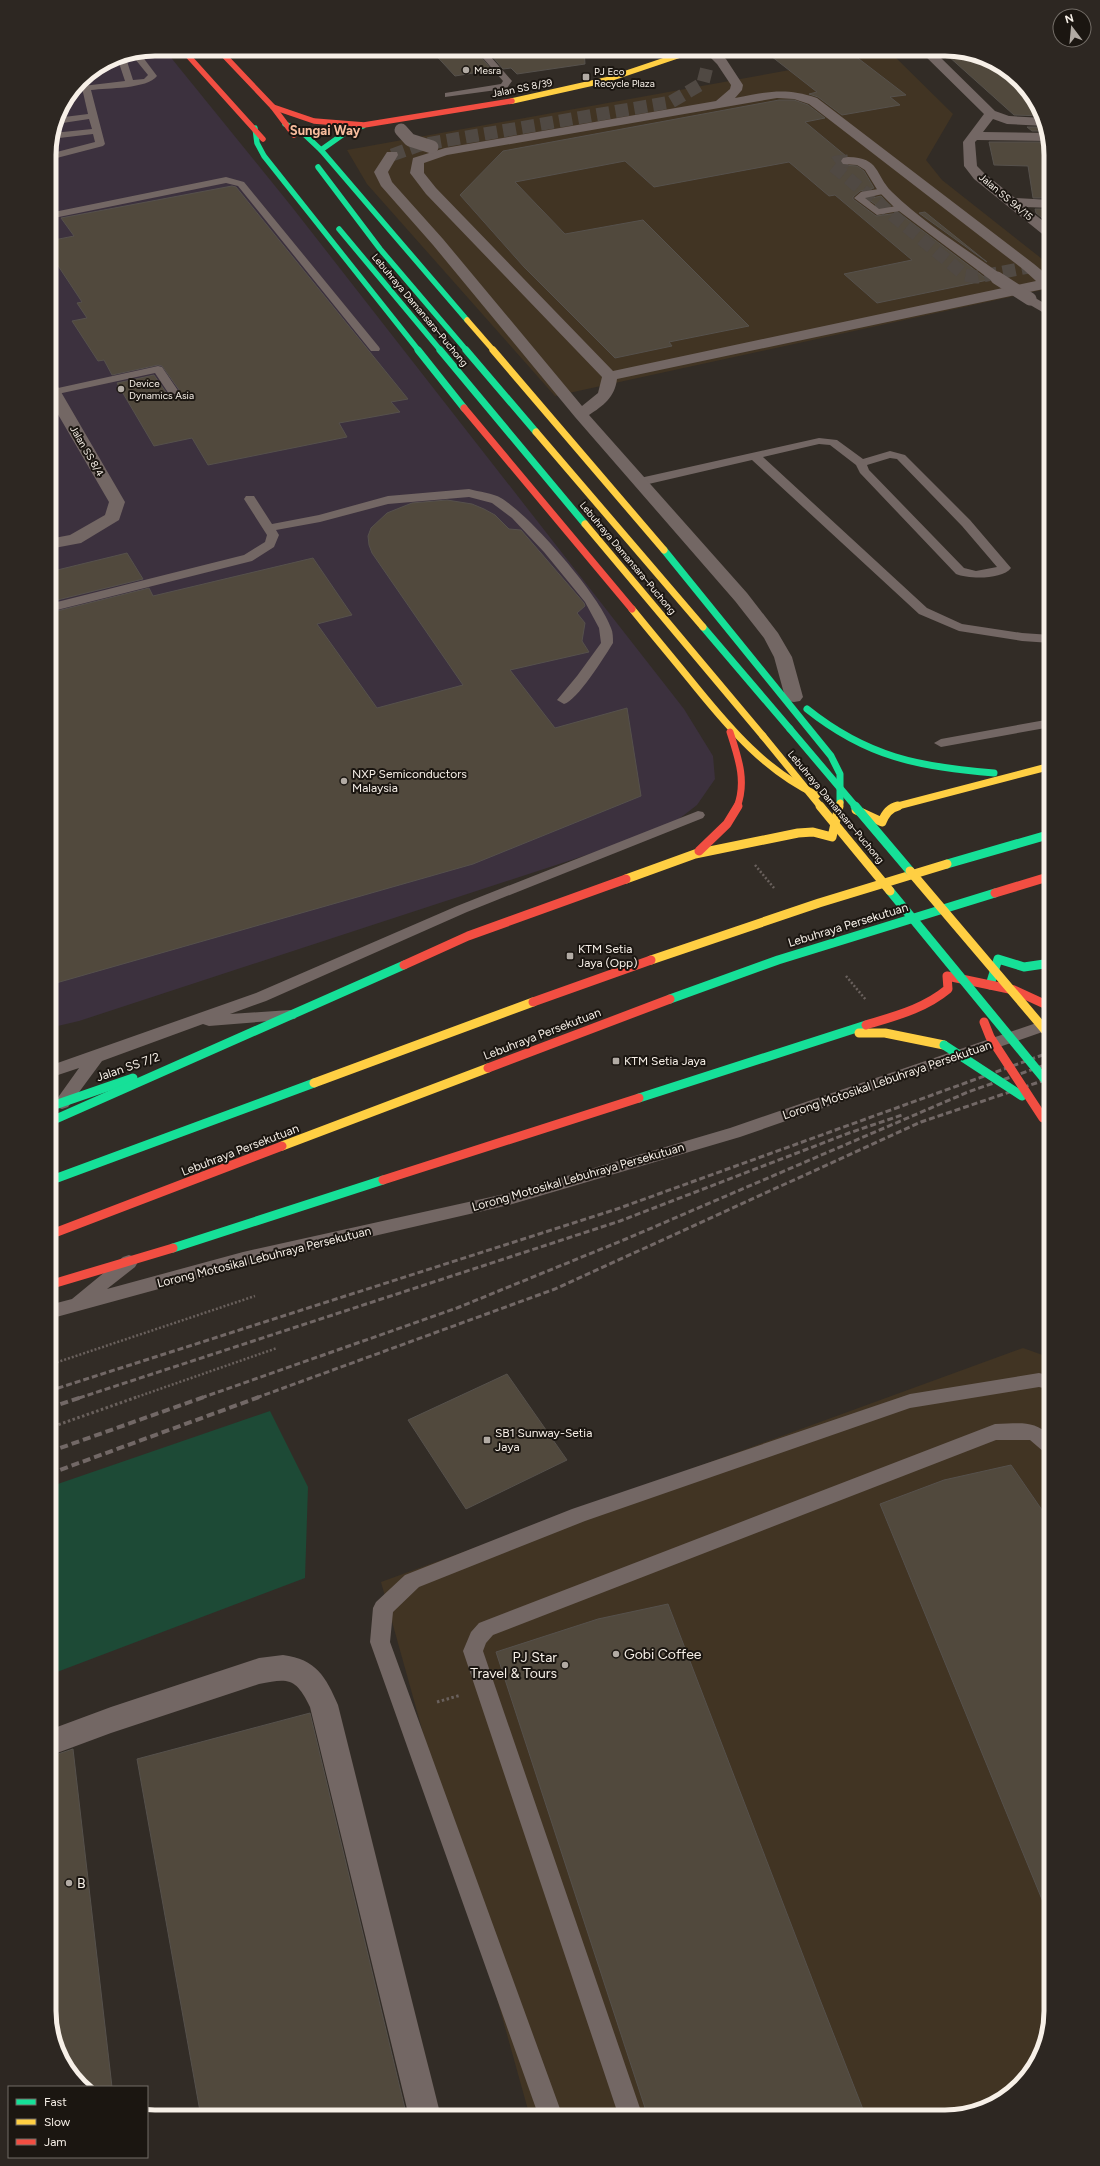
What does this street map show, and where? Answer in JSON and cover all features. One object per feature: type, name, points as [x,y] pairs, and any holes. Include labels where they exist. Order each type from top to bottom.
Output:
[{"type":"main road","points":[[188,56],[269,146]]},
{"type":"main road","points":[[225,56],[272,107],[300,143]]},
{"type":"main road","name":"Jalan SS 8/39","points":[[272,107],[314,121],[364,126],[397,126],[557,93],[621,76],[671,56]]},
{"type":"main road","points":[[285,124],[303,133],[322,150],[635,515],[755,664],[820,740],[837,765],[842,780],[842,793],[833,801]]},
{"type":"main road","name":"Jalan SS 8/39","points":[[322,150],[344,133],[364,126]]},
{"type":"main road","points":[[254,128],[257,143],[264,156],[435,374],[725,721],[762,762],[782,779],[807,792],[833,801],[885,825],[885,814],[893,807],[1044,768]]},
{"type":"main road","name":"Lebuhraya Damansara–Puchong","points":[[314,162],[380,249],[1044,1029]]},
{"type":"main road","name":"Lebuhraya Damansara–Puchong","points":[[334,224],[867,860],[1044,1078]]},
{"type":"main road","points":[[755,664],[830,729],[874,751],[922,764],[961,772],[1018,774]]},
{"type":"main road","points":[[695,854],[726,829],[738,810],[744,788],[743,771],[738,751],[725,721]]},
{"type":"main road","points":[[56,1119],[215,1050],[468,936],[695,854],[798,833],[813,832],[835,840],[833,801]]},
{"type":"main road","points":[[56,1178],[592,980],[755,924],[998,848],[1044,836]]},
{"type":"main road","points":[[918,864],[933,882]]},
{"type":"main road","points":[[866,878],[880,895]]},
{"type":"main road","name":"Lebuhraya Persekutuan","points":[[56,1232],[600,1025],[756,968],[953,905],[1044,878]]},
{"type":"main road","points":[[895,913],[909,930]]},
{"type":"main road","points":[[1044,964],[1026,967],[1012,966],[996,956],[990,985],[984,1001],[984,1022],[990,1037],[1044,1119]]},
{"type":"main road","points":[[56,1283],[131,1261],[926,1005],[939,998],[948,989],[944,973],[1033,997],[1044,1003]]},
{"type":"main road","points":[[839,1033],[885,1033],[944,1045],[1003,1082],[1037,1108]]},
{"type":"main road","name":"Jalan SS 7/2","points":[[56,1105],[215,1050]]},
{"type":"street","points":[[706,56],[706,63]]},
{"type":"street","points":[[715,56],[722,62],[736,87],[748,99]]},
{"type":"street","points":[[931,56],[991,114],[1007,120],[1038,122]]},
{"type":"street","points":[[720,104],[736,87]]},
{"type":"street","points":[[580,414],[600,401],[609,390],[610,376],[431,192],[417,173],[418,161],[439,150],[777,94],[795,95],[813,101],[1041,276],[1044,282],[1039,286],[610,376]]},
{"type":"street","name":"Jalan SS 9A/15","points":[[991,114],[969,142],[971,166],[979,176],[1044,228]]},
{"type":"street","points":[[1033,137],[1039,124]]},
{"type":"street","points":[[397,126],[403,137],[412,142],[439,150]]},
{"type":"street","points":[[975,136],[1042,137]]},
{"type":"street","points":[[392,155],[381,172],[386,183],[438,242],[580,414],[741,597],[772,637],[783,657],[794,697]]},
{"type":"street","points":[[848,161],[868,165],[884,191],[902,208],[997,278],[1044,308]]},
{"type":"street","points":[[1011,202],[1044,204]]},
{"type":"street","name":"Jalan SS 8/4","points":[[56,397],[117,502],[113,517],[75,539],[56,543]]},
{"type":"street","points":[[56,1740],[111,1720],[259,1671],[277,1667],[295,1668],[306,1675],[316,1687],[324,1705],[423,2110]]},
{"type":"lane","points":[[448,95],[504,86],[508,81],[485,56]]},
{"type":"lane","points":[[86,88],[146,81],[153,76],[139,58]]},
{"type":"lane","points":[[123,61],[130,83]]},
{"type":"lane","points":[[56,155],[100,144],[85,85]]},
{"type":"lane","points":[[63,120],[93,116]]},
{"type":"lane","points":[[58,135],[97,131]]},
{"type":"lane","points":[[56,215],[226,180],[241,184],[375,349]]},
{"type":"lane","points":[[884,191],[864,194],[859,198],[877,212],[902,208]]},
{"type":"lane","points":[[56,387],[158,370],[173,392]]},
{"type":"lane","points":[[640,482],[819,441],[833,442],[861,463],[864,471],[960,571],[967,575],[974,576],[1005,568],[966,523],[901,457],[890,454],[861,463]]},
{"type":"lane","points":[[755,456],[923,610],[959,627],[1022,638],[1044,639]]},
{"type":"lane","points":[[270,528],[320,518],[388,500],[469,493],[496,500],[516,515],[548,549],[591,601],[605,628],[607,643],[582,679],[564,700]]},
{"type":"lane","points":[[56,606],[248,558],[270,544],[273,535],[270,528],[250,499]]},
{"type":"lane","points":[[941,743],[1044,724]]},
{"type":"lane","points":[[56,1070],[96,1057],[260,996],[462,909],[698,815]]},
{"type":"lane","points":[[190,1022],[292,1014]]},
{"type":"lane","name":"Lorong Motosikal Lebuhraya Persekutuan","points":[[56,1310],[243,1259],[509,1199],[734,1133],[1044,1025]]},
{"type":"lane","points":[[56,1105],[96,1057]]},
{"type":"lane","points":[[76,1305],[131,1261]]},
{"type":"lane","points":[[548,2110],[380,1642],[383,1608],[412,1581],[572,1518],[910,1401],[1038,1380],[1044,1381]]},
{"type":"lane","points":[[629,2110],[473,1651],[478,1638],[486,1629],[995,1432],[1034,1432],[1044,1441]]},
{"type":"path","points":[[752,861],[774,888]]},
{"type":"path","points":[[846,976],[868,1002]]},
{"type":"path","points":[[56,1363],[255,1296]]},
{"type":"path","points":[[56,1426],[277,1348]]},
{"type":"shaded area","points":[[148,56],[170,56],[292,207],[684,709],[713,756],[715,779],[697,805],[666,829],[79,1021],[56,1026],[56,148],[59,129],[69,105],[85,85],[105,69],[123,61]]},
{"type":"shaded area","points":[[868,56],[894,56],[953,114],[926,160],[942,180],[1044,260],[1044,290],[555,396],[367,184],[347,150]]},
{"type":"shaded area","points":[[1023,1348],[1044,1356],[1044,2011],[1039,2043],[1034,2055],[1024,2071],[1005,2090],[995,2097],[977,2105],[958,2109],[528,2110],[381,1582]]},
{"type":"green space","points":[[270,1411],[308,1487],[305,1578],[56,1672],[56,1485]]},
{"type":"building","points":[[436,56],[480,56],[492,70],[455,76]]},
{"type":"building","points":[[492,56],[584,56],[585,64],[517,74],[511,68],[503,69]]},
{"type":"building","points":[[771,56],[855,56],[906,95],[890,97],[900,105],[842,115],[818,97],[809,94],[817,92]]},
{"type":"building","points":[[948,56],[977,61],[989,66],[1015,85],[1031,105],[1035,116],[1014,115]]},
{"type":"building","points":[[779,100],[794,100],[808,105],[825,118],[805,122],[846,156],[840,160],[842,165],[857,166],[864,171],[874,188],[860,191],[853,197],[853,199],[876,216],[899,213],[988,280],[877,303],[844,274],[912,260],[835,195],[829,196],[789,162],[654,187],[625,161],[515,182],[565,234],[643,220],[749,326],[669,342],[672,346],[615,358],[524,267],[460,195],[503,151]]},
{"type":"building","points":[[1027,127],[1040,127],[1041,131],[1032,131]]},
{"type":"building","points":[[989,142],[1043,142],[1044,198],[1033,198],[1028,166],[994,165]]},
{"type":"building","points":[[232,186],[236,187],[408,399],[391,402],[400,412],[339,423],[347,437],[208,465],[192,438],[154,446],[117,383],[154,375],[168,395],[177,396],[180,391],[162,366],[158,365],[112,375],[104,360],[98,361],[72,321],[87,318],[77,303],[82,302],[56,263],[56,240],[74,236],[61,218]]},
{"type":"building","points":[[881,196],[890,206],[879,207],[868,199]]},
{"type":"building","points":[[1035,209],[1044,209],[1044,220],[1036,213]]},
{"type":"building","points":[[925,212],[987,262],[919,213]]},
{"type":"building","name":"NXP Semiconductors Malaysia","points":[[447,500],[472,504],[495,515],[509,529],[521,530],[584,603],[585,606],[577,613],[585,623],[582,641],[589,652],[510,670],[555,728],[627,708],[641,796],[473,864],[56,983],[56,611],[149,588],[153,596],[313,558],[352,615],[317,624],[377,708],[463,685],[372,553],[369,545],[368,536],[371,528],[387,513],[412,503]]},
{"type":"building","points":[[127,553],[143,579],[56,600],[56,570]]},
{"type":"building","name":"SB1 Sunway-Setia Jaya","points":[[507,1374],[567,1460],[466,1509],[408,1420]]},
{"type":"building","points":[[1011,1465],[1044,1513],[1044,1904],[880,1504],[944,1480]]},
{"type":"building","points":[[668,1604],[863,2110],[646,2110],[496,1652],[598,1619]]},
{"type":"building","points":[[310,1713],[405,2110],[200,2110],[137,1759]]},
{"type":"building","name":"B","points":[[73,1749],[112,2086],[91,2086],[85,2081],[69,2061],[59,2037],[56,2018],[56,1755]]},
{"type":"tunnel","points":[[392,155],[420,145],[671,102],[703,83],[707,67]]},
{"type":"tunnel","points":[[848,161],[836,162],[832,165],[965,275],[977,277],[1029,267]]},
{"type":"railway","points":[[56,1389],[617,1209],[1044,1055]]},
{"type":"railway","points":[[201,1398],[457,1308],[626,1239],[968,1092],[1044,1065]]},
{"type":"railway","points":[[256,1398],[555,1289],[921,1122],[1044,1080]]},
{"type":"railway","points":[[79,1398],[620,1221],[849,1133],[902,1115]]},
{"type":"railway","points":[[56,1450],[204,1397]]},
{"type":"railway","points":[[56,1471],[259,1397]]},
{"type":"railway","points":[[56,1406],[79,1398]]},
{"type":"traffic: fast","points":[[285,124],[303,133],[321,150],[467,320]]},
{"type":"traffic: fast","points":[[321,150],[345,133],[363,126]]},
{"type":"traffic: fast","points":[[255,128],[257,143],[264,156],[464,408]]},
{"type":"traffic: fast","points":[[318,167],[380,249],[536,432]]},
{"type":"traffic: fast","points":[[339,229],[585,524]]},
{"type":"traffic: fast","points":[[664,550],[831,756],[840,774],[840,803]]},
{"type":"traffic: fast","points":[[703,627],[790,729]]},
{"type":"traffic: fast","points":[[807,709],[849,739],[894,758],[942,768],[994,773]]},
{"type":"traffic: fast","points":[[790,729],[910,871]]},
{"type":"traffic: fast","points":[[947,864],[1044,836]]},
{"type":"traffic: fast","points":[[890,891],[1044,1078]]},
{"type":"traffic: fast","points":[[670,999],[778,960],[995,893]]},
{"type":"traffic: fast","points":[[990,985],[998,959],[1024,967],[1044,964]]},
{"type":"traffic: fast","points":[[56,1119],[404,965]]},
{"type":"traffic: fast","points":[[639,1098],[866,1025]]},
{"type":"traffic: fast","points":[[944,1045],[1022,1096]]},
{"type":"traffic: fast","points":[[56,1105],[133,1078]]},
{"type":"traffic: fast","points":[[56,1178],[314,1083]]},
{"type":"traffic: fast","points":[[173,1248],[383,1180]]},
{"type":"traffic: slow","points":[[512,101],[606,80],[630,73],[675,56]]},
{"type":"traffic: slow","points":[[467,320],[664,550]]},
{"type":"traffic: slow","points":[[536,432],[703,627]]},
{"type":"traffic: slow","points":[[585,524],[763,736]]},
{"type":"traffic: slow","points":[[632,609],[714,709],[753,752],[767,765],[799,787],[817,795]]},
{"type":"traffic: slow","points":[[763,736],[890,891]]},
{"type":"traffic: slow","points":[[856,810],[882,822],[885,814],[893,807],[1044,768]]},
{"type":"traffic: slow","points":[[626,879],[695,854],[798,833],[813,832],[832,837],[840,803]]},
{"type":"traffic: slow","points":[[651,960],[819,903],[947,864]]},
{"type":"traffic: slow","points":[[910,871],[1044,1029]]},
{"type":"traffic: slow","points":[[314,1083],[533,1002]]},
{"type":"traffic: slow","points":[[859,1033],[885,1033],[944,1045]]},
{"type":"traffic: slow","points":[[282,1146],[488,1068]]},
{"type":"traffic: jam","points":[[188,56],[263,139]]},
{"type":"traffic: jam","points":[[225,56],[273,107],[294,135]]},
{"type":"traffic: jam","points":[[273,107],[314,121],[364,125],[512,101]]},
{"type":"traffic: jam","points":[[464,408],[632,609]]},
{"type":"traffic: jam","points":[[699,851],[727,824],[735,811],[740,798],[742,784],[741,769],[730,732]]},
{"type":"traffic: jam","points":[[995,893],[1044,878]]},
{"type":"traffic: jam","points":[[404,965],[468,936],[626,879]]},
{"type":"traffic: jam","points":[[533,1002],[651,960]]},
{"type":"traffic: jam","points":[[866,1025],[910,1012],[940,996],[948,989],[947,976],[1001,986],[1044,1003]]},
{"type":"traffic: jam","points":[[488,1068],[670,999]]},
{"type":"traffic: jam","points":[[984,1022],[990,1037],[1043,1118]]},
{"type":"traffic: jam","points":[[383,1180],[639,1098]]},
{"type":"traffic: jam","points":[[56,1232],[282,1146]]},
{"type":"traffic: jam","points":[[56,1283],[173,1248]]},
{"type":"place","name":"Mesra","points":[[466,70]]},
{"type":"place","name":"PJ Eco Recycle Plaza","points":[[586,77]]},
{"type":"place","name":"Device Dynamics Asia","points":[[121,389]]},
{"type":"place","name":"NXP Semiconductors Malaysia","points":[[344,781]]},
{"type":"place","name":"KTM Setia Jaya (Opp)","points":[[570,956]]},
{"type":"place","name":"KTM Setia Jaya","points":[[616,1061]]},
{"type":"place","name":"SB1 Sunway-Setia Jaya","points":[[487,1440]]},
{"type":"place","name":"Gobi Coffee","points":[[616,1654]]},
{"type":"place","name":"PJ Star Travel & Tours","points":[[565,1665]]},
{"type":"place","name":"B","points":[[69,1883]]},
{"type":"district","name":"Sungai Way","points":[[325,130]]}]
